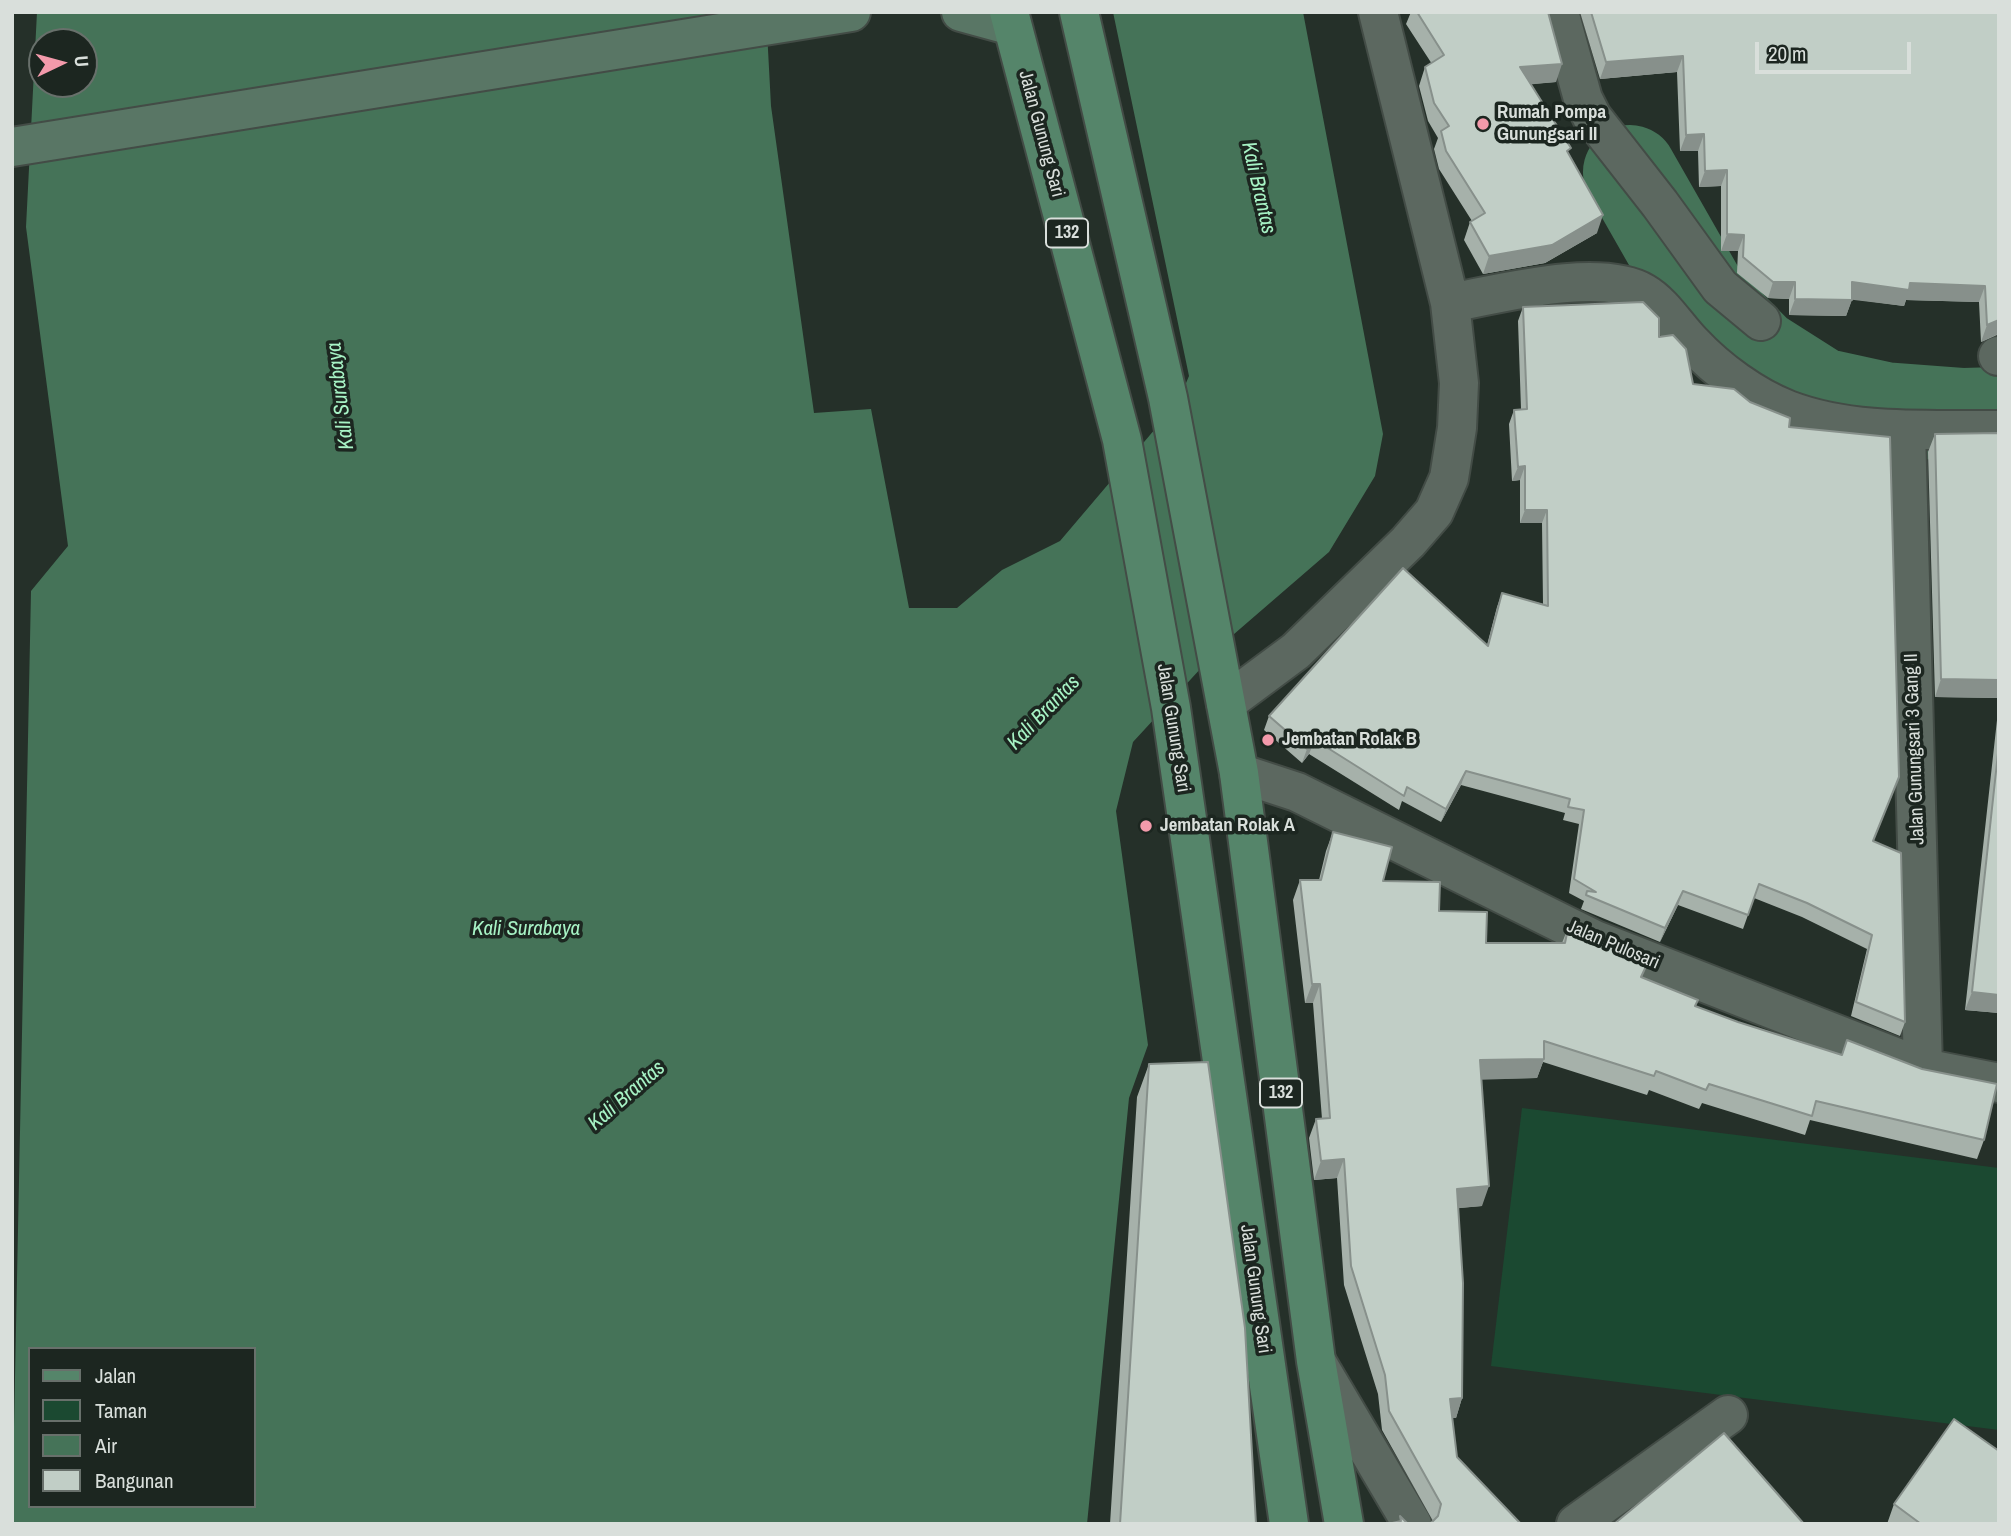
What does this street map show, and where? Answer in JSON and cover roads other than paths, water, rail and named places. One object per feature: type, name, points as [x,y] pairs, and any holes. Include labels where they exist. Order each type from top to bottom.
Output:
[{"type":"main road","name":"132","points":[[1079,12],[1168,398],[1239,773],[1316,1361],[1344,1524]]},
{"type":"main road","name":"Jalan Gunung Sari","points":[[1011,19],[1122,440],[1171,708],[1289,1524]]},
{"type":"street","points":[[12,147],[851,12]]},
{"type":"street","points":[[961,12],[1011,19]]},
{"type":"street","points":[[1226,703],[1296,651],[1408,542],[1434,512],[1449,478],[1457,428],[1459,383],[1450,303],[1378,12]]},
{"type":"street","points":[[1559,12],[1583,99],[1592,117],[1720,287],[1743,312],[1698,344]]},
{"type":"street","points":[[1450,303],[1563,283],[1628,288],[1651,299],[1738,382],[1786,409],[1827,422],[1906,430],[1999,430]]},
{"type":"street","name":"Jalan Gunungsari 3 Gang II","points":[[1906,430],[1923,1068]]},
{"type":"street","name":"Jalan Pulosari","points":[[1239,773],[1297,792],[1595,940],[1923,1068],[1999,1083]]},
{"type":"street","points":[[1316,1361],[1412,1524]]},
{"type":"street","points":[[1596,1518],[1728,1415]]},
{"type":"water","name":"Kali Surabaya","points":[[37,12],[766,12],[771,106],[814,413],[871,409],[909,608],[957,608],[1002,570],[1060,541],[1178,402],[1189,376],[1113,12],[1303,12],[1383,434],[1375,476],[1329,552],[1226,641],[1133,742],[1116,811],[1148,1045],[1129,1098],[1087,1524],[12,1524],[31,591],[68,546],[26,227],[33,98],[98,98],[98,28],[36,28]]},
{"type":"waterway","points":[[1630,172],[1703,300],[1757,355],[1820,395],[1884,409],[1964,415],[1999,414]]},
{"type":"place","name":"Rumah Pompa Gunungsari II","points":[[1483,124]]},
{"type":"place","name":"Jembatan Rolak B","points":[[1268,740]]},
{"type":"place","name":"Jembatan Rolak A","points":[[1146,826]]},
{"type":"water label","name":"Kali Brantas","points":[[1258,188]]},
{"type":"water label","name":"Kali Brantas","points":[[1044,713]]},
{"type":"water label","name":"Kali Brantas","points":[[627,1096]]}]
